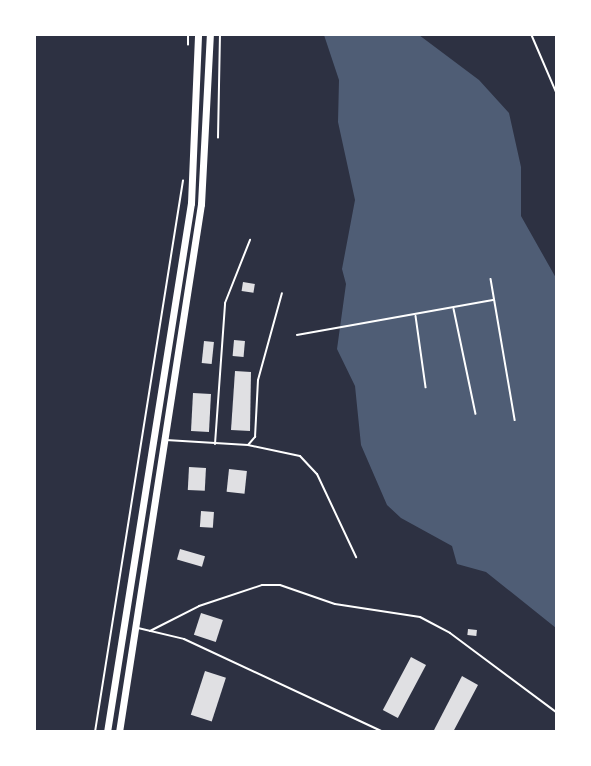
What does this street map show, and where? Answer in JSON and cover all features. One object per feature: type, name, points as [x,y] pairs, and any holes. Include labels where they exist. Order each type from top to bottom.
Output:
[{"type":"main road","points":[[107,732],[191,203],[198,34]]},
{"type":"main road","points":[[119,732],[204,184],[210,34]]},
{"type":"main road","points":[[154,438],[165,440]]},
{"type":"main road","points":[[124,625],[136,628]]},
{"type":"lane","points":[[531,34],[556,93]]},
{"type":"lane","points":[[215,444],[225,303],[250,240]]},
{"type":"lane","points":[[248,445],[255,437],[258,380],[282,293]]},
{"type":"lane","points":[[165,440],[248,445],[292,452],[308,463],[356,557]]},
{"type":"lane","points":[[150,631],[199,606],[262,585],[280,585],[335,604],[420,617],[450,633],[556,712]]},
{"type":"lane","points":[[136,628],[184,639],[383,732]]},
{"type":"path","points":[[188,34],[188,54]]},
{"type":"path","points":[[218,138],[220,34]]},
{"type":"path","points":[[95,732],[183,178]]},
{"type":"path","points":[[491,279],[515,420]]},
{"type":"path","points":[[297,335],[416,316],[494,300]]},
{"type":"path","points":[[453,308],[476,414]]},
{"type":"path","points":[[416,316],[426,387]]},
{"type":"water","points":[[324,35],[419,35],[479,80],[509,113],[521,167],[521,216],[556,278],[556,628],[486,572],[457,564],[452,546],[401,518],[387,505],[361,445],[355,386],[337,349],[346,284],[342,269],[355,200],[338,122],[339,80]]},
{"type":"building","points":[[243,282],[255,284],[253,293],[242,291]]},
{"type":"building","points":[[234,340],[245,341],[244,357],[233,356]]},
{"type":"building","points":[[204,341],[214,342],[212,364],[202,363]]},
{"type":"building","points":[[235,371],[251,372],[250,431],[231,430]]},
{"type":"building","points":[[193,393],[211,394],[209,432],[191,431]]},
{"type":"building","points":[[189,467],[206,468],[205,491],[188,490]]},
{"type":"building","points":[[229,469],[247,471],[244,494],[227,492]]},
{"type":"building","points":[[201,511],[214,512],[213,528],[200,527]]},
{"type":"building","points":[[180,549],[205,556],[202,567],[177,560]]},
{"type":"building","points":[[201,613],[223,620],[216,642],[194,635]]},
{"type":"building","points":[[468,629],[477,630],[476,636],[467,635]]},
{"type":"building","points":[[411,657],[426,665],[398,718],[383,710]]},
{"type":"building","points":[[205,671],[226,678],[212,722],[191,715]]},
{"type":"building","points":[[462,676],[478,685],[453,732],[433,732]]}]
